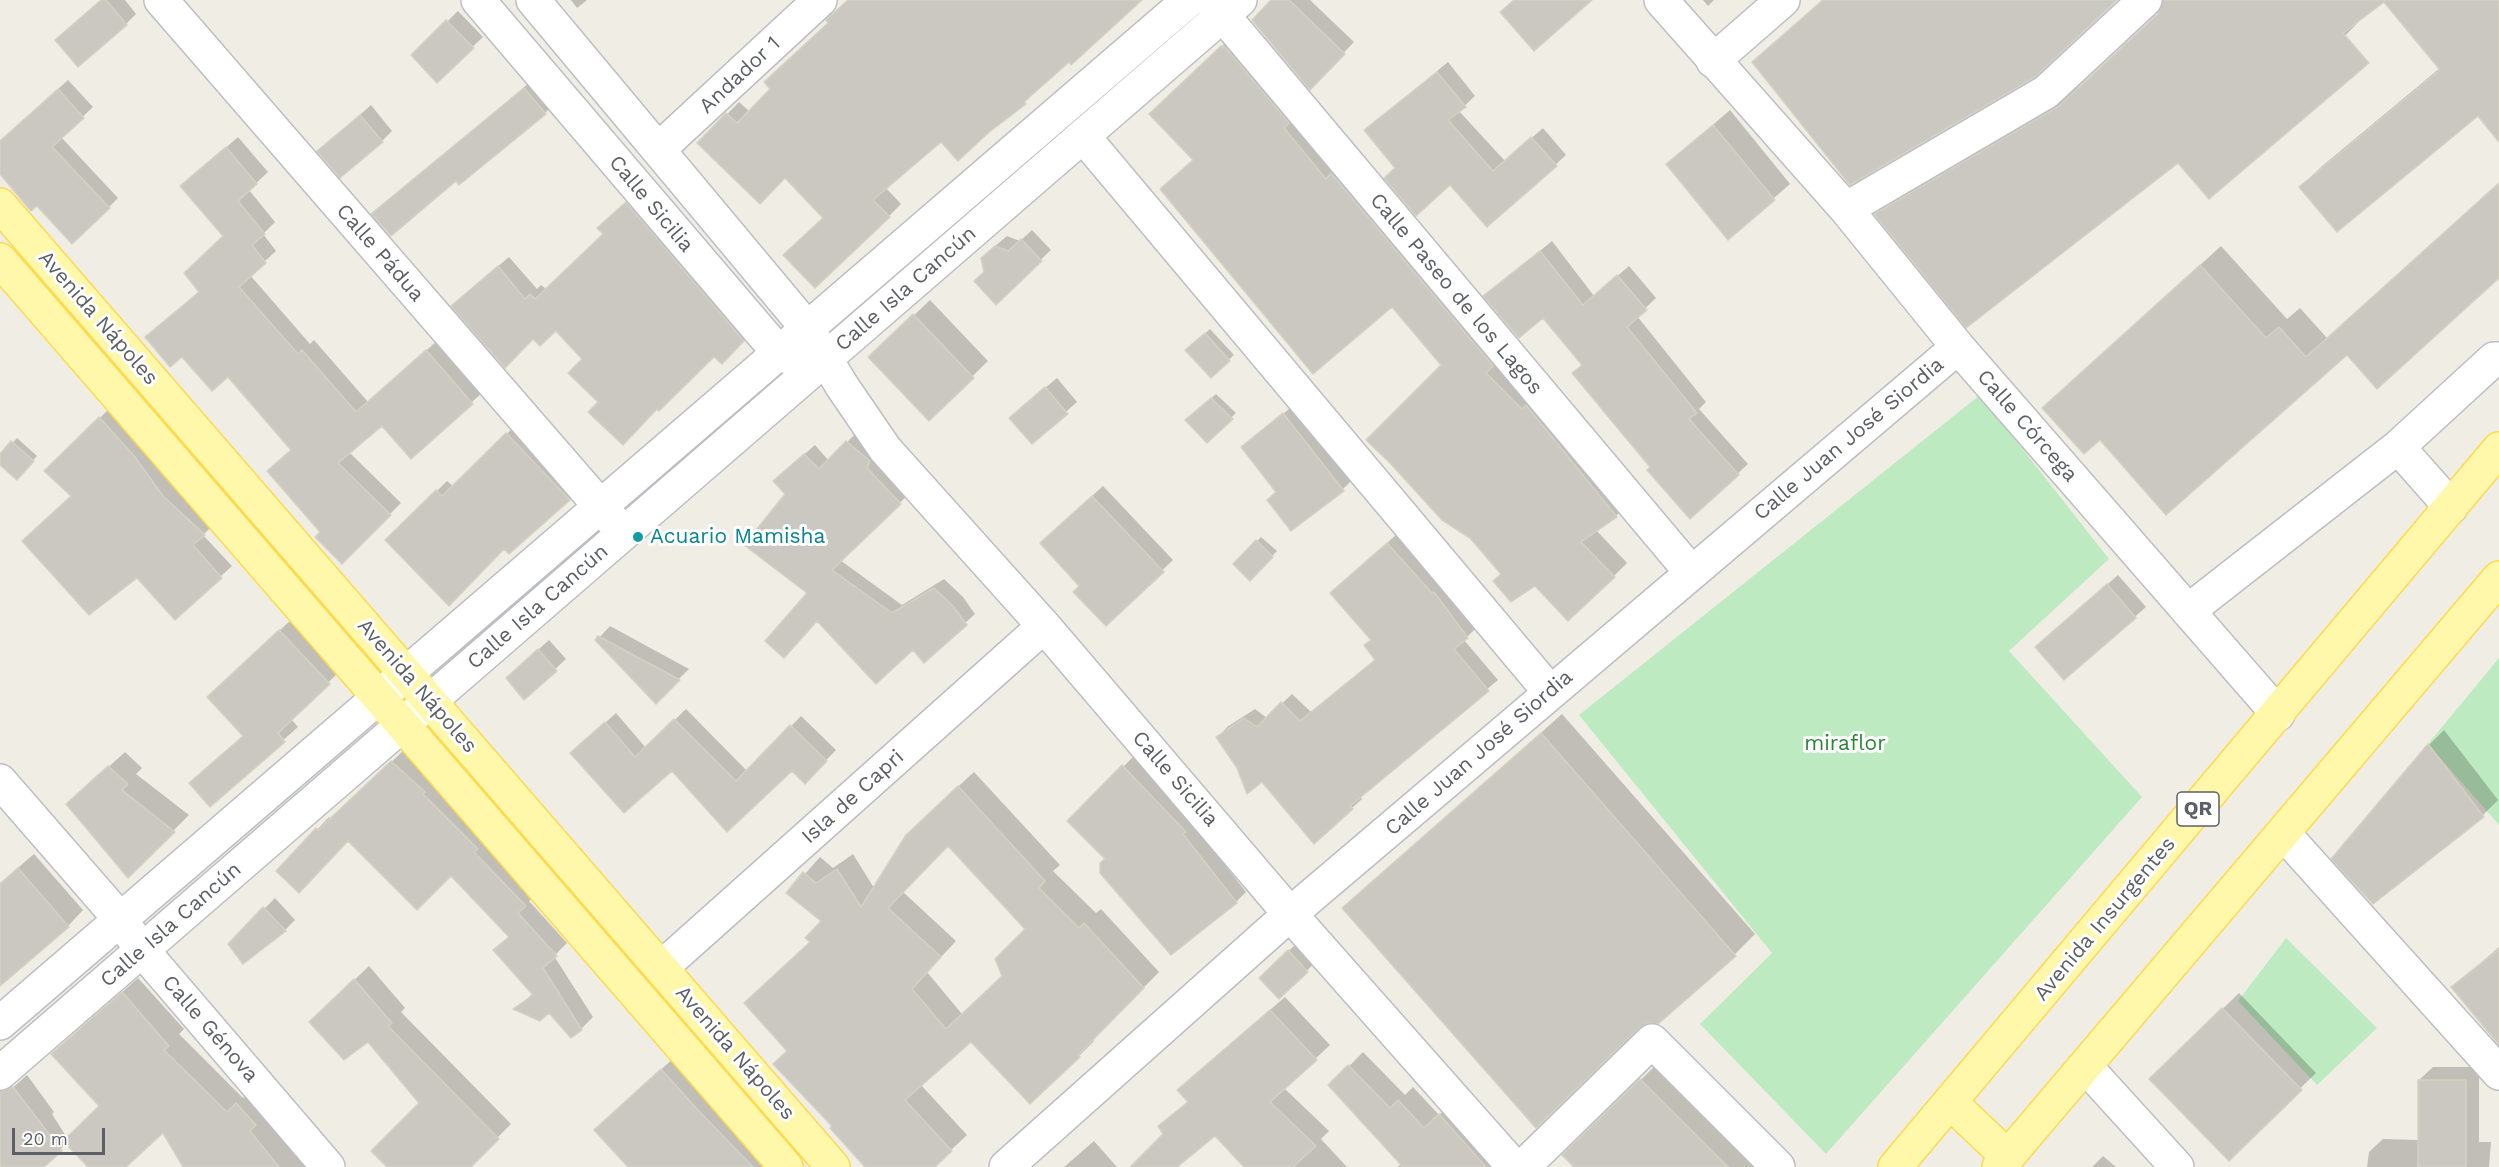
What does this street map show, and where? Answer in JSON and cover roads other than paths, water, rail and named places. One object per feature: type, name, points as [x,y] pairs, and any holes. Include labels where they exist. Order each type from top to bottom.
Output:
[{"type":"main road","name":"Avenida Nápoles","points":[[0,205],[833,1167]]},
{"type":"main road","name":"Avenida Nápoles","points":[[0,260],[786,1167]]},
{"type":"main road","name":"Avenida Insurgentes","points":[[1895,1167],[2499,449]]},
{"type":"main road","points":[[1950,1102],[2004,1162],[2499,578]]},
{"type":"street","name":"Calle Pádua","points":[[160,0],[624,533]]},
{"type":"street","name":"Calle Sicilia","points":[[478,0],[779,353],[828,371]]},
{"type":"street","name":"Calle Sicilia","points":[[533,0],[807,328],[828,371],[885,449],[1044,626],[1290,914],[1514,1167]]},
{"type":"street","name":"Andador 1","points":[[659,149],[820,0]]},
{"type":"street","name":"Calle Isla Cancún","points":[[0,1023],[1189,0]]},
{"type":"street","name":"Calle Córcega","points":[[1661,0],[1846,209],[1958,347],[2278,714]]},
{"type":"street","points":[[1713,61],[1784,0]]},
{"type":"street","points":[[1846,209],[2046,92],[2145,0]]},
{"type":"street","name":"Calle Isla Cancún","points":[[0,1073],[624,533],[828,371],[1224,5]]},
{"type":"street","name":"Calle Paseo de los Lagos","points":[[1224,5],[1691,572]]},
{"type":"street","points":[[1083,136],[1550,692]]},
{"type":"street","name":"Calle Juan José Siordia","points":[[1006,1167],[1290,914],[1958,347]]},
{"type":"street","points":[[2188,611],[2398,447],[2494,359],[2499,359]]},
{"type":"street","points":[[2398,447],[2451,507]]},
{"type":"street","name":"Isla de Capri","points":[[661,968],[1044,626]]},
{"type":"street","name":"Calle Génova","points":[[0,781],[120,919],[142,950],[328,1167]]},
{"type":"street","points":[[2284,834],[2499,1073]]},
{"type":"street","points":[[1523,1167],[1652,1041],[1778,1167]]},
{"type":"street","points":[[2086,1067],[2177,1167]]},
{"type":"place","name":"Acuario Mamisha","points":[[638,537]]},
{"type":"park label","name":"miraflor","points":[[1845,744]]}]
